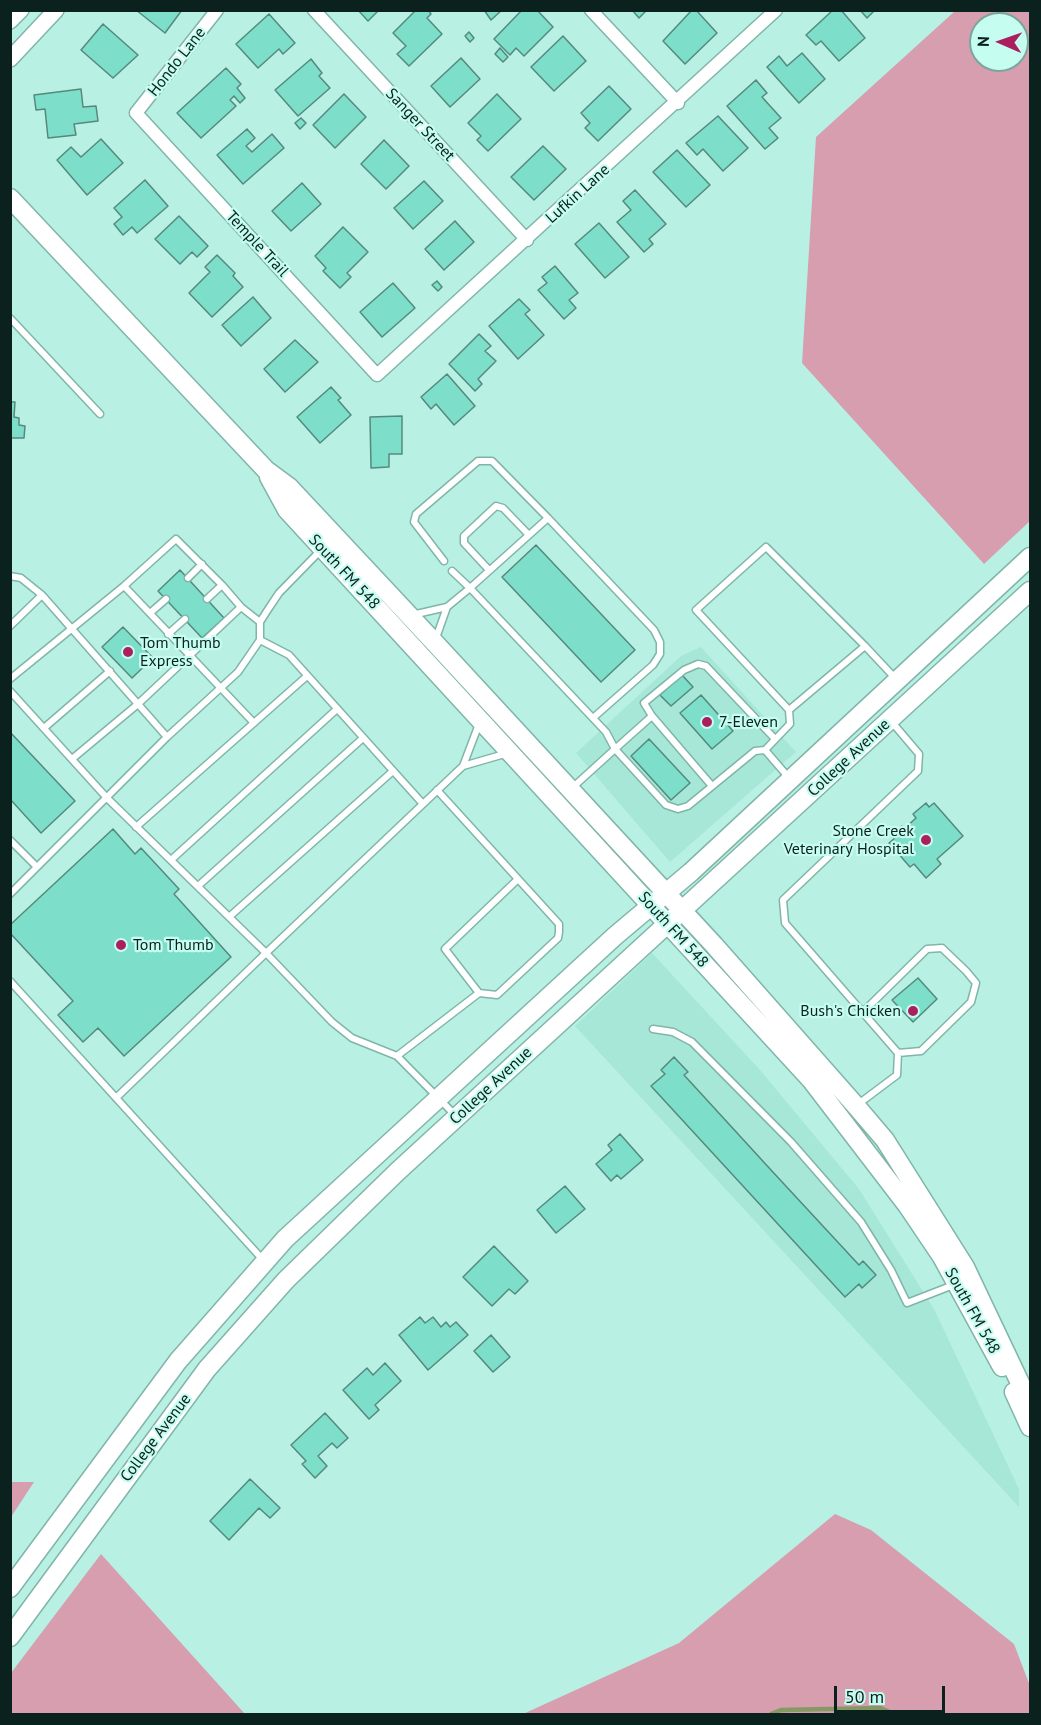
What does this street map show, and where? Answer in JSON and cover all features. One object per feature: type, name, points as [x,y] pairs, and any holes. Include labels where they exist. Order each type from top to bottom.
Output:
[{"type":"main road","name":"South FM 548","points":[[10,198],[266,470],[289,487],[328,542],[480,720],[812,1081],[908,1205],[957,1284],[1007,1376],[1030,1427]]},
{"type":"main road","name":"South FM 548","points":[[328,542],[434,642],[666,893],[856,1106],[891,1149],[965,1267],[1030,1404]]},
{"type":"main road","name":"College Avenue","points":[[10,1588],[178,1361],[285,1239],[790,780],[1030,557]]},
{"type":"main road","name":"College Avenue","points":[[10,1637],[207,1369],[286,1280],[681,910],[1030,591]]},
{"type":"main road","points":[[60,1522],[82,1538]]},
{"type":"street","points":[[10,21],[21,10]]},
{"type":"street","points":[[10,59],[56,10]]},
{"type":"street","name":"Hondo Lane","points":[[136,113],[217,10]]},
{"type":"street","name":"Sanger Street","points":[[314,10],[527,240]]},
{"type":"street","points":[[591,10],[678,103]]},
{"type":"street","name":"Lufkin Lane","points":[[377,375],[678,103],[776,10]]},
{"type":"street","name":"Temple Trail","points":[[136,113],[377,375]]},
{"type":"lane","points":[[10,318],[100,414]]},
{"type":"lane","points":[[444,561],[414,522],[416,514],[478,461],[492,461],[654,630],[660,642],[660,654],[653,665],[593,718]]},
{"type":"lane","points":[[489,570],[464,543],[464,536],[496,506],[502,507],[528,534]]},
{"type":"lane","points":[[434,642],[447,608],[528,534],[549,518]]},
{"type":"lane","points":[[10,679],[124,586],[176,538],[241,607],[260,622]]},
{"type":"lane","points":[[10,894],[167,737],[238,672],[260,640],[260,622],[279,593],[328,542]]},
{"type":"lane","points":[[452,571],[606,732],[615,749],[666,805],[678,809],[688,806],[749,754],[765,750],[790,724],[789,710],[696,610],[766,547],[898,680]]},
{"type":"lane","points":[[188,578],[202,564]]},
{"type":"lane","points":[[10,576],[21,578],[42,595],[167,737]]},
{"type":"lane","points":[[207,599],[222,585]]},
{"type":"lane","points":[[124,586],[188,657],[254,723]]},
{"type":"lane","points":[[10,626],[42,595]]},
{"type":"lane","points":[[150,613],[166,599]]},
{"type":"lane","points":[[72,759],[138,704],[241,607]]},
{"type":"lane","points":[[408,616],[447,608]]},
{"type":"lane","points":[[168,634],[185,619]]},
{"type":"lane","points":[[260,640],[289,655],[423,804]]},
{"type":"lane","points":[[789,710],[864,646]]},
{"type":"lane","points":[[712,786],[652,716],[644,703],[684,670],[698,664],[706,666],[776,739]]},
{"type":"lane","points":[[44,728],[110,672]]},
{"type":"lane","points":[[136,826],[307,676]]},
{"type":"lane","points":[[10,691],[107,798],[229,916],[332,1022],[352,1038],[397,1056],[458,1117]]},
{"type":"lane","points":[[171,860],[337,709]]},
{"type":"lane","points":[[555,802],[652,716]]},
{"type":"lane","points":[[116,1098],[463,766],[480,720]]},
{"type":"lane","points":[[856,1106],[897,1075],[898,1053],[785,923],[783,900],[918,771],[919,754],[890,720]]},
{"type":"lane","points":[[198,886],[363,738]]},
{"type":"lane","points":[[765,750],[790,780]]},
{"type":"lane","points":[[463,766],[510,753]]},
{"type":"lane","points":[[229,916],[393,771]]},
{"type":"lane","points":[[397,1056],[479,993],[497,995],[558,938],[559,924],[437,790]]},
{"type":"lane","points":[[10,840],[37,867]]},
{"type":"lane","points":[[479,993],[445,949],[518,879]]},
{"type":"lane","points":[[862,1012],[927,949],[942,948],[966,971],[975,983],[971,1002],[921,1051],[898,1053]]},
{"type":"lane","points":[[10,981],[265,1261]]},
{"type":"lane","points":[[653,1029],[673,1032],[692,1042],[791,1142],[861,1222],[891,1270],[907,1304],[957,1284]]},
{"type":"shaded area","points":[[955,11],[1030,11],[1030,521],[984,564],[802,363],[816,137]]},
{"type":"shaded area","points":[[701,647],[796,752],[670,862],[576,753],[681,656]]},
{"type":"shaded area","points":[[652,953],[760,1070],[859,1189],[934,1309],[1019,1489],[1019,1507],[575,1026]]},
{"type":"shaded area","points":[[34,1482],[11,1517],[10,1483]]},
{"type":"shaded area","points":[[835,1514],[871,1530],[1014,1644],[1030,1686],[1030,1714],[523,1714],[679,1643]]},
{"type":"shaded area","points":[[101,1554],[245,1714],[11,1714],[11,1673]]},
{"type":"building","points":[[136,10],[182,10],[165,33]]},
{"type":"building","points":[[358,10],[379,10],[368,21]]},
{"type":"building","points":[[416,10],[428,10],[431,14],[427,18],[442,34],[409,66],[397,54],[406,46],[393,33]]},
{"type":"building","points":[[484,10],[502,10],[491,20]]},
{"type":"building","points":[[522,10],[537,10],[553,27],[524,56],[516,48],[510,55],[494,39]]},
{"type":"building","points":[[632,10],[647,10],[639,18]]},
{"type":"building","points":[[692,10],[696,10],[717,33],[685,64],[663,41]]},
{"type":"building","points":[[833,10],[841,10],[865,38],[839,61],[821,41],[816,45],[806,35]]},
{"type":"building","points":[[860,10],[875,10],[867,18]]},
{"type":"building","points":[[269,14],[295,43],[283,54],[279,49],[258,68],[236,44]]},
{"type":"building","points":[[103,24],[138,55],[113,78],[81,50]]},
{"type":"building","points":[[469,32],[474,38],[470,42],[465,36]]},
{"type":"building","points":[[563,36],[586,61],[554,91],[531,67]]},
{"type":"building","points":[[500,48],[508,57],[503,62],[495,54]]},
{"type":"building","points":[[802,53],[825,79],[799,103],[767,67],[779,56],[787,66]]},
{"type":"building","points":[[461,58],[480,79],[450,107],[431,86]]},
{"type":"building","points":[[311,59],[322,73],[319,76],[330,88],[298,116],[275,90]]},
{"type":"building","points":[[226,68],[241,84],[237,88],[245,98],[240,103],[234,96],[230,100],[236,106],[201,138],[177,113]]},
{"type":"building","points":[[756,80],[767,93],[762,97],[781,118],[769,128],[778,138],[765,149],[727,106]]},
{"type":"building","points":[[609,86],[631,109],[598,141],[585,128],[590,123],[581,113]]},
{"type":"building","points":[[81,89],[83,107],[96,106],[98,121],[74,124],[76,135],[48,138],[45,109],[36,110],[34,95]]},
{"type":"building","points":[[344,94],[366,117],[335,148],[313,125]]},
{"type":"building","points":[[497,94],[521,119],[488,151],[477,140],[481,136],[468,123]]},
{"type":"building","points":[[718,116],[748,148],[723,171],[703,149],[697,155],[686,143]]},
{"type":"building","points":[[301,118],[306,123],[300,129],[295,123]]},
{"type":"building","points":[[247,129],[255,138],[246,146],[252,152],[272,134],[284,148],[243,184],[217,155]]},
{"type":"building","points":[[101,139],[123,163],[87,195],[57,160],[71,147],[81,157]]},
{"type":"building","points":[[384,140],[409,166],[386,189],[361,164]]},
{"type":"building","points":[[543,146],[566,169],[534,200],[511,177]]},
{"type":"building","points":[[677,150],[710,185],[686,207],[653,172]]},
{"type":"building","points":[[145,180],[168,206],[137,233],[132,227],[123,235],[114,224],[122,217],[114,208]]},
{"type":"building","points":[[424,181],[443,201],[413,229],[394,208]]},
{"type":"building","points":[[302,183],[321,204],[291,231],[272,211]]},
{"type":"building","points":[[635,190],[666,224],[649,239],[653,244],[644,252],[617,222],[631,210],[623,201]]},
{"type":"building","points":[[179,216],[208,246],[197,257],[192,252],[180,264],[155,239]]},
{"type":"building","points":[[455,221],[474,242],[444,270],[425,249]]},
{"type":"building","points":[[599,223],[629,257],[605,278],[575,244]]},
{"type":"building","points":[[343,227],[368,252],[347,273],[351,277],[340,288],[323,271],[326,268],[315,256]]},
{"type":"building","points":[[217,255],[235,273],[233,276],[243,287],[212,317],[189,293],[210,272],[205,267]]},
{"type":"building","points":[[555,266],[578,293],[569,300],[576,308],[564,319],[538,290],[547,283],[542,277]]},
{"type":"building","points":[[437,281],[442,287],[438,291],[432,285]]},
{"type":"building","points":[[393,283],[415,308],[382,337],[360,312]]},
{"type":"building","points":[[253,297],[271,318],[241,346],[222,325]]},
{"type":"building","points":[[519,299],[530,310],[525,314],[544,335],[518,359],[489,326]]},
{"type":"building","points":[[479,334],[491,346],[485,351],[496,361],[478,379],[482,384],[475,391],[449,364]]},
{"type":"building","points":[[295,340],[318,362],[285,392],[264,369]]},
{"type":"building","points":[[447,374],[475,406],[454,425],[436,404],[431,409],[421,397]]},
{"type":"building","points":[[331,387],[341,398],[338,400],[351,415],[320,443],[297,417]]},
{"type":"building","points":[[10,402],[15,402],[14,417],[19,418],[19,425],[25,426],[24,438],[10,438]]},
{"type":"building","points":[[402,416],[402,454],[389,454],[389,467],[371,468],[370,417]]},
{"type":"building","points":[[536,545],[635,650],[601,682],[502,577]]},
{"type":"building","points":[[180,570],[224,618],[202,638],[158,591]]},
{"type":"building","name":"Tom Thumb Express","points":[[123,627],[153,658],[132,678],[102,647]]},
{"type":"building","points":[[682,675],[693,687],[671,706],[660,695]]},
{"type":"building","name":"7-Eleven","points":[[701,695],[733,731],[712,749],[680,713]]},
{"type":"building","points":[[10,732],[75,801],[41,833],[10,799]]},
{"type":"building","points":[[649,739],[690,783],[671,800],[631,756]]},
{"type":"building","name":"Stone Creek Veterinary Hospital","points":[[926,803],[929,807],[934,803],[963,836],[937,859],[941,864],[926,878],[914,864],[910,867],[889,843],[896,837],[893,833],[902,826],[905,828],[916,818],[913,814]]},
{"type":"building","name":"Tom Thumb","points":[[113,829],[135,854],[141,848],[179,889],[174,894],[231,957],[124,1056],[98,1028],[83,1042],[58,1015],[73,1001],[10,933],[10,925]]},
{"type":"building","name":"Bush's Chicken","points":[[918,978],[937,999],[913,1022],[892,1000]]},
{"type":"building","points":[[674,1057],[688,1072],[684,1075],[859,1265],[863,1261],[876,1275],[862,1288],[859,1284],[845,1297],[651,1086],[665,1074],[661,1070]]},
{"type":"building","points":[[620,1134],[643,1160],[621,1179],[617,1175],[611,1181],[596,1164],[612,1150],[608,1145]]},
{"type":"building","points":[[565,1186],[585,1209],[556,1233],[537,1210]]},
{"type":"building","points":[[494,1246],[528,1281],[515,1294],[509,1289],[492,1306],[463,1277]]},
{"type":"building","points":[[420,1317],[425,1323],[433,1317],[441,1327],[446,1322],[450,1327],[456,1322],[468,1335],[428,1370],[399,1335]]},
{"type":"building","points":[[491,1335],[510,1357],[493,1372],[474,1351]]},
{"type":"building","points":[[385,1363],[401,1381],[375,1405],[379,1410],[369,1419],[343,1390],[367,1368],[373,1375]]},
{"type":"building","points":[[325,1413],[348,1438],[337,1448],[332,1443],[318,1456],[327,1466],[315,1478],[302,1464],[306,1461],[291,1445]]},
{"type":"building","points":[[250,1479],[280,1508],[270,1518],[259,1508],[229,1540],[210,1521]]},
{"type":"waterway","points":[[771,1714],[781,1710],[880,1708],[895,1714]]},
{"type":"place","name":"Tom Thumb Express","points":[[128,652]]},
{"type":"place","name":"7-Eleven","points":[[707,722]]},
{"type":"place","name":"Stone Creek Veterinary Hospital","points":[[926,840]]},
{"type":"place","name":"Tom Thumb","points":[[121,945]]},
{"type":"place","name":"Bush's Chicken","points":[[913,1011]]}]
